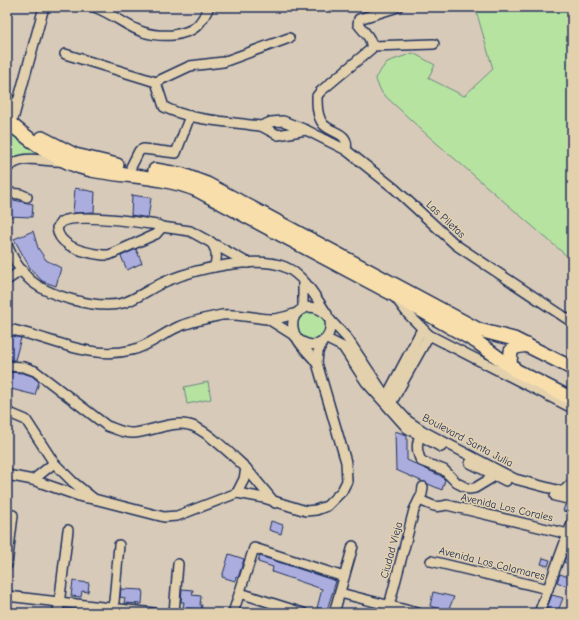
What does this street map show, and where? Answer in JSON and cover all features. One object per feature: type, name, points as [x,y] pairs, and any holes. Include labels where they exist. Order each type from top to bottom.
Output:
[{"type":"highway","points":[[9,114],[42,148],[68,161],[89,169],[162,180],[189,187],[392,293],[477,342],[515,370],[572,399]]},
{"type":"highway","points":[[9,114],[42,138],[68,152],[95,161],[173,173],[207,184],[479,330],[514,339],[572,368]]},
{"type":"highway","points":[[515,370],[510,362],[511,351],[516,347],[527,345]]},
{"type":"highway","points":[[522,383],[541,383]]},
{"type":"street","points":[[9,114],[20,91],[44,7]]},
{"type":"street","points":[[94,7],[147,34],[158,36],[181,34],[193,30],[202,21],[209,7]]},
{"type":"street","points":[[372,46],[369,38],[358,24],[359,19],[398,7]]},
{"type":"street","points":[[65,54],[156,82],[190,66],[223,62],[288,38]]},
{"type":"street","points":[[372,46],[434,44]]},
{"type":"street","points":[[346,150],[347,141],[344,137],[324,125],[319,117],[317,96],[321,91],[366,55],[372,46]]},
{"type":"street","name":"Las Piletas","points":[[156,82],[164,107],[190,116],[261,126],[278,135],[306,130]]},
{"type":"street","points":[[9,114],[10,102],[7,94],[14,95],[20,91]]},
{"type":"street","points":[[131,167],[139,151],[143,149],[176,152],[190,116]]},
{"type":"street","name":"Las Piletas","points":[[261,126],[271,122],[283,121],[306,130],[346,150],[395,189],[456,245],[572,322]]},
{"type":"street","points":[[7,168],[15,161],[28,159],[52,162],[68,161]]},
{"type":"street","points":[[7,193],[20,194],[27,197]]},
{"type":"street","points":[[162,227],[156,234],[109,255],[103,255],[66,245],[60,239],[57,228],[61,222],[73,219],[137,222],[158,225],[162,227],[190,231],[248,263]]},
{"type":"street","points":[[211,242],[217,254],[214,267]]},
{"type":"street","points":[[7,245],[20,268],[28,278],[51,292],[87,303],[123,303],[168,280],[214,267],[248,263],[277,264],[286,267],[303,280],[329,317],[347,338],[387,403]]},
{"type":"street","points":[[7,275],[20,268]]},
{"type":"street","points":[[7,280],[20,268]]},
{"type":"street","points":[[303,280],[300,311],[293,324],[297,338],[317,363]]},
{"type":"street","points":[[392,293],[425,332],[572,408]]},
{"type":"street","points":[[7,329],[84,351],[113,353],[145,346],[178,327],[206,319],[234,315],[268,319],[282,318],[316,307],[329,317],[330,333],[318,352],[317,363],[346,462],[346,481],[342,491],[335,499],[327,506],[316,510],[306,511],[264,498],[237,493],[177,516],[164,517],[82,497],[33,480],[7,475]]},
{"type":"street","points":[[268,319],[310,345],[324,341],[343,347],[366,382],[387,403],[407,428],[421,433],[495,476],[512,484],[572,500]]},
{"type":"street","points":[[387,403],[425,332]]},
{"type":"street","points":[[7,366],[24,367],[36,371],[107,426],[120,431],[133,433],[168,425],[190,425],[199,429],[246,468],[275,502]]},
{"type":"street","points":[[7,412],[26,420],[54,463],[73,482],[94,499]]},
{"type":"street","points":[[421,433],[417,448],[421,460],[444,470],[461,487],[469,489],[475,488],[495,476]]},
{"type":"street","name":"Boulevard Santa Julia","points":[[421,433],[515,479],[572,494]]},
{"type":"street","points":[[33,480],[54,463]]},
{"type":"street","points":[[237,493],[244,479],[246,468]]},
{"type":"street","points":[[562,492],[572,483]]},
{"type":"street","name":"Ciudad Vieja","points":[[389,606],[414,510],[423,487]]},
{"type":"street","name":"Avenida Los Corales","points":[[419,500],[432,507],[440,508],[447,505],[568,534]]},
{"type":"street","points":[[7,565],[13,515]]},
{"type":"street","points":[[539,613],[572,523]]},
{"type":"street","points":[[58,613],[58,602],[68,530]]},
{"type":"street","points":[[113,611],[119,545]]},
{"type":"street","points":[[334,613],[353,546]]},
{"type":"street","points":[[234,610],[254,548],[344,577]]},
{"type":"street","name":"Avenida Los Calamares","points":[[431,561],[548,589]]},
{"type":"street","points":[[174,613],[178,564]]},
{"type":"street","points":[[240,593],[302,613]]},
{"type":"street","points":[[340,593],[418,613]]},
{"type":"street","points":[[7,596],[58,602],[113,611],[154,613]]},
{"type":"green space","points":[[475,7],[572,7],[572,252],[568,257],[425,133],[382,93],[375,78],[387,62],[413,53],[435,65],[428,78],[464,96],[493,69]]},
{"type":"green space","points":[[7,127],[38,155],[7,160]]},
{"type":"green space","points":[[315,310],[327,320],[327,331],[317,342],[299,337],[297,326],[300,315],[308,311]]},
{"type":"green space","points":[[208,382],[211,399],[187,404],[184,387]]},
{"type":"building","points":[[75,188],[95,192],[94,212],[73,213]]},
{"type":"building","points":[[132,195],[151,198],[148,218],[131,215]]},
{"type":"building","points":[[9,199],[33,204],[32,217],[8,216]]},
{"type":"building","points":[[33,231],[38,248],[46,260],[61,268],[56,286],[42,281],[30,268],[14,239]]},
{"type":"building","points":[[136,249],[142,263],[127,270],[121,256]]},
{"type":"building","points":[[7,335],[21,338],[15,360],[7,360]]},
{"type":"building","points":[[7,372],[23,373],[32,376],[39,382],[35,395],[7,388]]},
{"type":"building","points":[[395,431],[407,435],[407,460],[441,476],[445,480],[442,490],[396,470]]},
{"type":"building","points":[[565,505],[570,506],[568,512],[563,511]]},
{"type":"building","points":[[271,521],[283,525],[281,534],[269,530]]},
{"type":"building","points":[[572,540],[572,566],[564,562]]},
{"type":"building","points":[[229,554],[244,559],[238,578],[236,577],[235,581],[222,577]]},
{"type":"building","points":[[260,556],[336,581],[326,613],[319,613],[321,609],[317,608],[322,589],[272,572],[273,567],[258,562]]},
{"type":"building","points":[[543,558],[550,560],[548,566],[541,564]]},
{"type":"building","points":[[560,574],[571,578],[568,587],[557,582]]},
{"type":"building","points":[[73,581],[89,583],[88,592],[82,591],[81,597],[71,596]]},
{"type":"building","points":[[121,589],[143,590],[142,604],[124,603],[125,598],[120,597]]},
{"type":"building","points":[[182,589],[193,590],[192,595],[201,596],[201,610],[183,608],[184,602],[181,602]]},
{"type":"building","points":[[433,592],[454,597],[448,611],[430,606]]},
{"type":"building","points":[[552,595],[563,598],[558,611],[547,608]]},
{"type":"building","points":[[267,608],[279,612],[265,613]]}]
